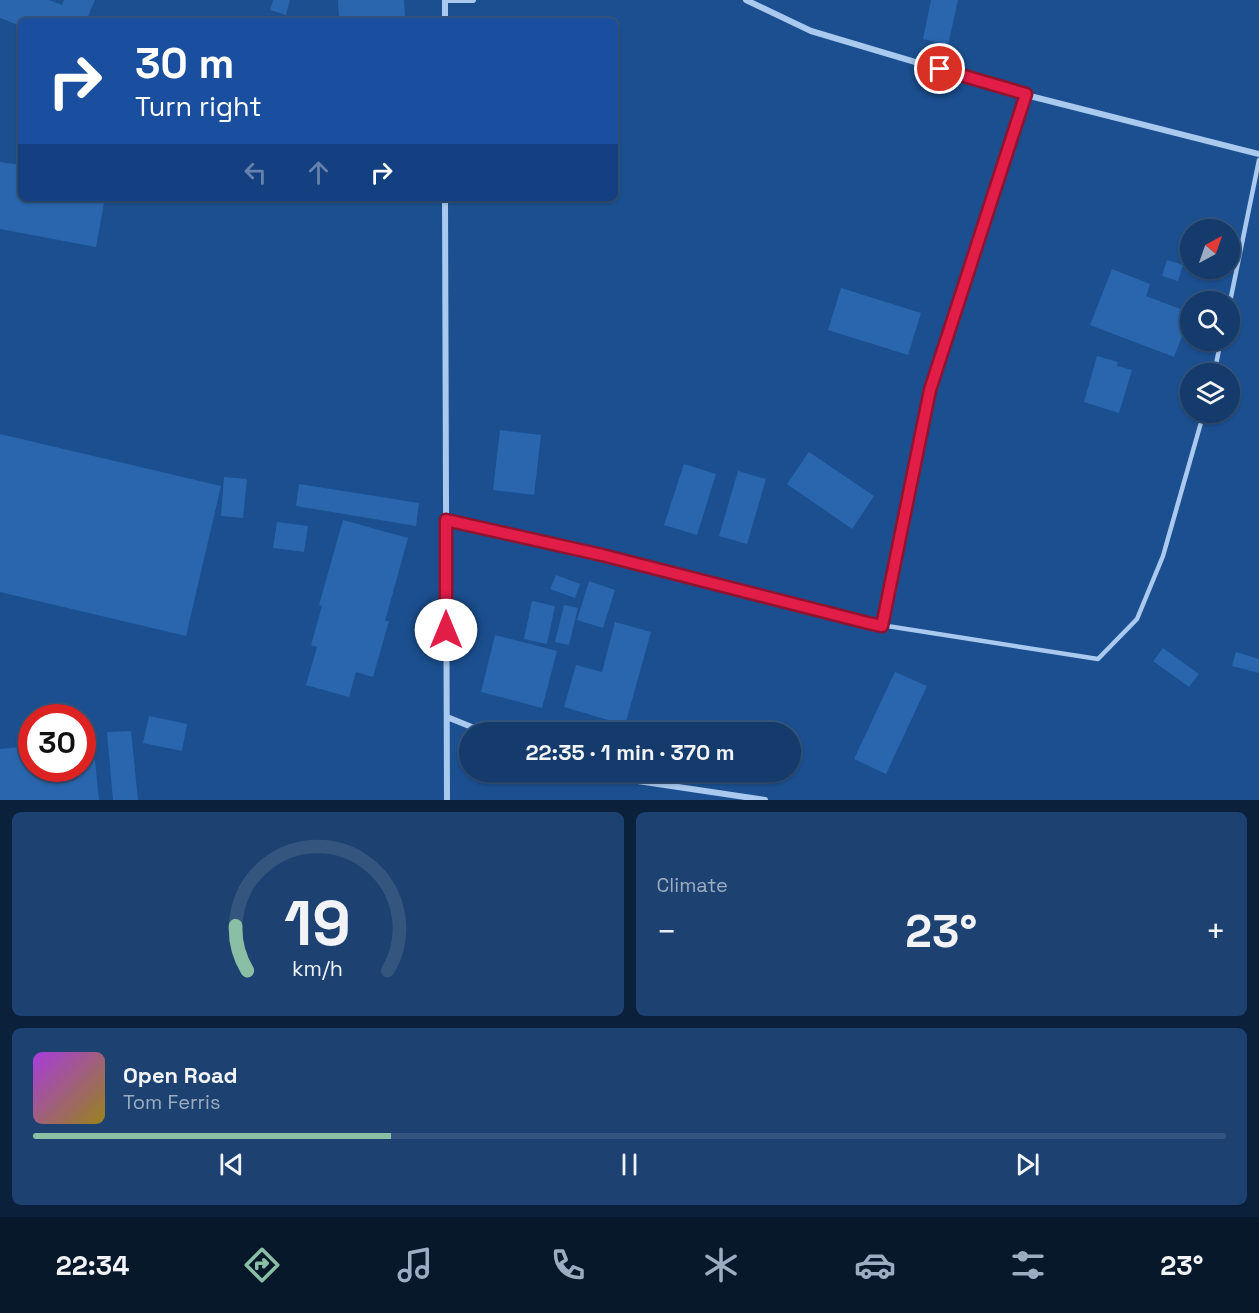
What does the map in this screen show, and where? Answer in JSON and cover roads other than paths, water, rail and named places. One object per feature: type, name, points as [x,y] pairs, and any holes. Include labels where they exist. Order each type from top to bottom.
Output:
[{"type":"street","points":[[445,18],[445,0],[473,0]]},
{"type":"street","points":[[746,0],[811,31],[1026,94],[1259,154]]},
{"type":"street","points":[[445,201],[447,800]]},
{"type":"street","points":[[447,717],[459,722]]},
{"type":"street","points":[[644,782],[765,800]]},
{"type":"lane","points":[[882,626],[930,390],[1026,94]]},
{"type":"lane","points":[[1232,291],[1259,160]]},
{"type":"lane","points":[[446,520],[602,555],[882,626],[1098,659],[1137,619],[1163,556],[1201,423]]}]
